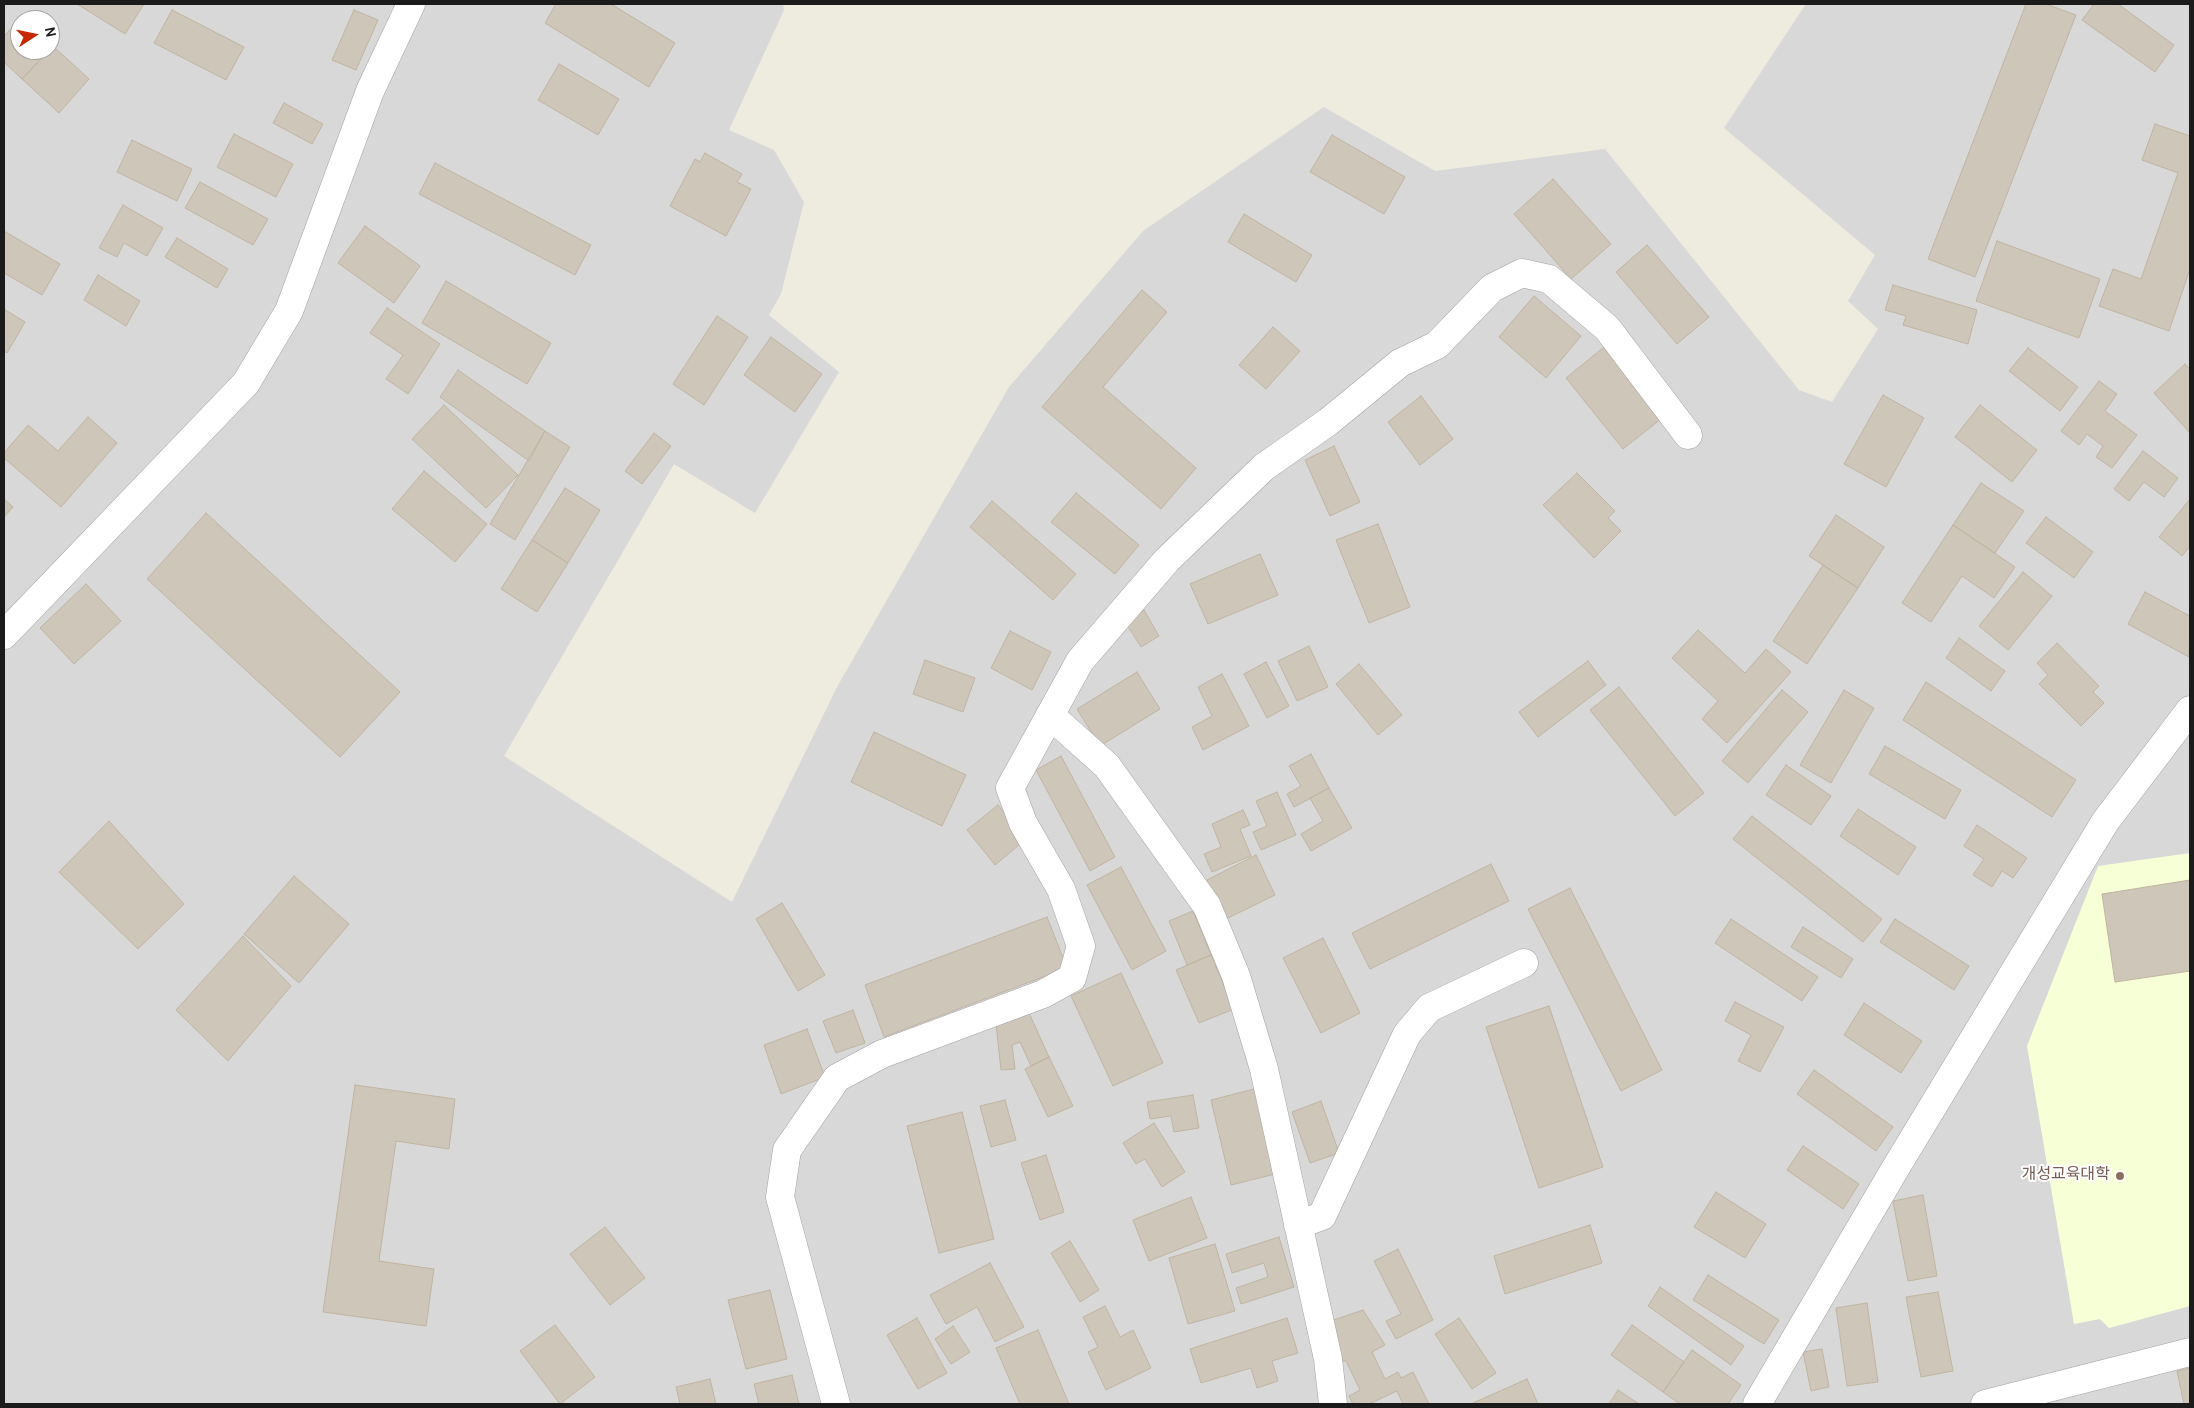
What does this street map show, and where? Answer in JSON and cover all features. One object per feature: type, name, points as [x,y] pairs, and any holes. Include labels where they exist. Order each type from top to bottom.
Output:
[{"type":"street","points":[[4,635],[246,383],[289,311],[370,91],[411,4]]},
{"type":"street","points":[[836,1404],[780,1197],[787,1150],[837,1078],[882,1054],[1043,994],[1072,978],[1081,946],[1061,889],[1022,823],[1010,788],[1086,654],[1167,560],[1264,467],[1328,422],[1400,363],[1437,345],[1492,288],[1522,273],[1549,280],[1607,328],[1688,435]]},
{"type":"street","points":[[1757,1404],[1895,1169],[2105,822],[2190,710]]},
{"type":"street","points":[[1050,715],[1107,766],[1207,906],[1236,976],[1264,1069],[1328,1359],[1333,1404]]},
{"type":"street","points":[[1298,1226],[1322,1216],[1407,1034],[1428,1008],[1524,963]]},
{"type":"street","points":[[1985,1404],[2190,1352]]},
{"type":"shaded area","points":[[4,4],[783,4],[784,10],[729,130],[774,150],[804,202],[781,294],[769,315],[839,372],[755,513],[674,464],[504,756],[732,902],[837,687],[1009,387],[1143,231],[1324,107],[1435,171],[1605,149],[1799,390],[1832,402],[1878,329],[1848,301],[1875,255],[1724,128],[1806,4],[2190,4],[2190,1404],[4,1404]]},
{"type":"shaded area","name":"개성교육대학","points":[[2190,853],[2190,1306],[2109,1328],[2100,1319],[2074,1324],[2027,1046],[2098,866]]},
{"type":"building","points":[[77,4],[144,4],[125,34]]},
{"type":"building","points":[[556,4],[611,4],[675,43],[649,87],[545,23]]},
{"type":"building","points":[[2026,4],[2046,4],[2076,15],[1975,277],[1928,259]]},
{"type":"building","points":[[2094,4],[2118,4],[2174,45],[2155,72],[2082,20]]},
{"type":"building","points":[[172,10],[244,47],[226,80],[154,43]]},
{"type":"building","points":[[354,10],[378,20],[356,70],[332,60]]},
{"type":"building","points":[[10,30],[10,60],[40,60],[22,79],[4,62],[4,36]]},
{"type":"building","points":[[60,52],[89,79],[59,113],[22,79],[40,60],[60,60]]},
{"type":"building","points":[[559,64],[619,99],[598,135],[538,100]]},
{"type":"building","points":[[284,103],[323,124],[312,144],[273,123]]},
{"type":"building","points":[[2155,124],[2190,136],[2190,269],[2169,331],[2099,306],[2113,269],[2141,279],[2178,173],[2142,160]]},
{"type":"building","points":[[234,134],[293,164],[276,197],[217,167]]},
{"type":"building","points":[[1332,135],[1405,177],[1384,214],[1310,172]]},
{"type":"building","points":[[132,140],[192,169],[177,201],[117,172]]},
{"type":"building","points":[[705,153],[742,174],[737,182],[751,189],[726,236],[670,206],[695,159],[700,162]]},
{"type":"building","points":[[435,163],[591,245],[575,275],[419,194]]},
{"type":"building","points":[[1553,179],[1611,244],[1571,279],[1514,214]]},
{"type":"building","points":[[200,182],[268,219],[253,245],[185,208]]},
{"type":"building","points":[[123,205],[163,228],[147,256],[124,243],[117,257],[99,248]]},
{"type":"building","points":[[1244,214],[1312,255],[1296,282],[1228,242]]},
{"type":"building","points":[[365,226],[420,266],[394,303],[338,263]]},
{"type":"building","points":[[4,231],[60,264],[42,295],[4,273]]},
{"type":"building","points":[[177,238],[228,269],[217,288],[165,257]]},
{"type":"building","points":[[1997,241],[2100,279],[2079,338],[1976,301]]},
{"type":"building","points":[[1647,245],[1709,317],[1677,344],[1616,272]]},
{"type":"building","points":[[98,275],[140,301],[126,326],[84,300]]},
{"type":"building","points":[[446,281],[551,343],[527,384],[422,323]]},
{"type":"building","points":[[1893,285],[1977,310],[1968,344],[1903,325],[1906,316],[1885,310]]},
{"type":"building","points":[[1142,290],[1167,312],[1103,387],[1196,468],[1161,509],[1042,407]]},
{"type":"building","points":[[1534,296],[1581,336],[1546,378],[1499,337]]},
{"type":"building","points":[[387,308],[440,344],[408,394],[386,379],[403,355],[370,333]]},
{"type":"building","points":[[4,309],[25,322],[7,353],[4,351]]},
{"type":"building","points":[[717,316],[748,337],[704,405],[673,384]]},
{"type":"building","points":[[1273,327],[1300,351],[1266,389],[1239,365]]},
{"type":"building","points":[[771,337],[822,374],[795,412],[744,375]]},
{"type":"building","points":[[1604,347],[1661,419],[1623,449],[1566,378]]},
{"type":"building","points":[[2028,348],[2078,387],[2060,411],[2009,371]]},
{"type":"building","points":[[2185,364],[2190,369],[2190,433],[2154,393]]},
{"type":"building","points":[[458,370],[545,431],[529,461],[440,397]]},
{"type":"building","points":[[2099,381],[2117,394],[2105,411],[2137,435],[2112,468],[2096,457],[2103,446],[2087,434],[2079,445],[2061,431]]},
{"type":"building","points":[[1883,395],[1924,418],[1886,487],[1844,464]]},
{"type":"building","points":[[1421,396],[1453,439],[1420,465],[1388,422]]},
{"type":"building","points":[[444,405],[518,475],[486,508],[412,439]]},
{"type":"building","points":[[1980,405],[2037,450],[2012,482],[1955,437]]},
{"type":"building","points":[[88,417],[117,443],[61,507],[4,458],[4,453],[28,425],[58,451]]},
{"type":"building","points":[[545,431],[570,447],[515,540],[490,524]]},
{"type":"building","points":[[654,433],[671,446],[642,484],[625,471]]},
{"type":"building","points":[[1334,446],[1360,502],[1330,516],[1305,460]]},
{"type":"building","points":[[2143,451],[2178,478],[2164,497],[2144,482],[2129,501],[2114,489]]},
{"type":"building","points":[[424,471],[487,524],[455,562],[392,509]]},
{"type":"building","points":[[1577,473],[1615,511],[1608,518],[1621,531],[1594,558],[1543,505]]},
{"type":"building","points":[[1981,483],[2024,511],[1995,553],[1953,525]]},
{"type":"building","points":[[565,488],[600,510],[568,563],[532,540]]},
{"type":"building","points":[[1076,493],[1139,545],[1115,574],[1051,522]]},
{"type":"building","points":[[4,499],[13,507],[4,517]]},
{"type":"building","points":[[2190,499],[2190,546],[2182,556],[2159,537]]},
{"type":"building","points":[[992,501],[1076,574],[1053,600],[970,527]]},
{"type":"building","points":[[206,513],[400,692],[340,757],[147,579]]},
{"type":"building","points":[[1836,515],[1884,547],[1858,588],[1809,556]]},
{"type":"building","points":[[2046,517],[2093,552],[2074,578],[2026,543]]},
{"type":"building","points":[[1378,524],[1410,607],[1369,623],[1336,540]]},
{"type":"building","points":[[1953,525],[2015,567],[1994,598],[1962,576],[1931,622],[1902,603]]},
{"type":"building","points":[[532,540],[568,563],[537,612],[501,589]]},
{"type":"building","points":[[1260,554],[1278,595],[1208,624],[1190,584]]},
{"type":"building","points":[[1823,565],[1858,588],[1807,664],[1773,641]]},
{"type":"building","points":[[2023,572],[2052,596],[2008,650],[1979,626]]},
{"type":"building","points":[[86,584],[121,621],[74,664],[40,628]]},
{"type":"building","points":[[2145,592],[2190,616],[2189,657],[2128,624]]},
{"type":"building","points":[[1144,610],[1159,636],[1141,647],[1125,622]]},
{"type":"building","points":[[1698,630],[1745,673],[1766,649],[1791,672],[1727,743],[1702,719],[1718,701],[1672,658]]},
{"type":"building","points":[[1010,631],[1051,652],[1032,690],[991,668]]},
{"type":"building","points":[[1959,638],[2005,671],[1991,691],[1946,658]]},
{"type":"building","points":[[2057,643],[2099,686],[2093,692],[2104,703],[2081,726],[2039,684],[2048,675],[2037,663]]},
{"type":"building","points":[[1309,646],[1328,687],[1297,701],[1278,661]]},
{"type":"building","points":[[925,660],[975,678],[963,712],[913,694]]},
{"type":"building","points":[[1588,661],[1606,685],[1538,737],[1519,712]]},
{"type":"building","points":[[1266,662],[1289,706],[1267,718],[1244,674]]},
{"type":"building","points":[[1359,664],[1402,715],[1378,735],[1336,684]]},
{"type":"building","points":[[1137,672],[1160,709],[1100,746],[1077,709]]},
{"type":"building","points":[[1222,674],[1249,726],[1203,750],[1192,727],[1212,716],[1198,687]]},
{"type":"building","points":[[1926,682],[2076,780],[2052,817],[1903,720]]},
{"type":"building","points":[[1619,687],[1704,793],[1675,816],[1590,710]]},
{"type":"building","points":[[1782,690],[1808,712],[1748,783],[1722,761]]},
{"type":"building","points":[[1844,690],[1874,708],[1831,783],[1800,765]]},
{"type":"building","points":[[874,732],[966,775],[942,826],[851,782]]},
{"type":"building","points":[[1885,746],[1961,790],[1945,819],[1869,774]]},
{"type":"building","points":[[1311,754],[1329,788],[1294,807],[1287,794],[1301,786],[1289,766]]},
{"type":"building","points":[[1061,756],[1115,857],[1090,871],[1036,770]]},
{"type":"building","points":[[1786,765],[1831,796],[1811,825],[1766,795]]},
{"type":"building","points":[[1329,788],[1352,828],[1311,851],[1301,834],[1323,821],[1310,798]]},
{"type":"building","points":[[1277,792],[1296,835],[1261,850],[1253,832],[1267,826],[1256,801]]},
{"type":"building","points":[[998,805],[1025,840],[995,865],[967,830]]},
{"type":"building","points":[[1858,809],[1916,847],[1898,875],[1840,836]]},
{"type":"building","points":[[1243,810],[1250,825],[1240,829],[1251,856],[1212,872],[1204,854],[1221,847],[1212,824]]},
{"type":"building","points":[[1752,816],[1882,919],[1863,942],[1733,839]]},
{"type":"building","points":[[109,821],[184,904],[138,949],[59,872]]},
{"type":"building","points":[[1977,825],[2027,858],[2013,878],[2002,871],[1992,887],[1973,875],[1984,859],[1964,846]]},
{"type":"building","points":[[1256,855],[1275,895],[1224,920],[1205,881]]},
{"type":"building","points":[[1491,864],[1509,901],[1370,969],[1352,933]]},
{"type":"building","points":[[1121,867],[1166,951],[1132,970],[1087,885]]},
{"type":"building","points":[[294,876],[349,924],[299,983],[244,934]]},
{"type":"building","points":[[2190,880],[2190,971],[2115,982],[2102,894]]},
{"type":"building","points":[[1570,888],[1662,1070],[1621,1091],[1528,909]]},
{"type":"building","points":[[782,903],[825,975],[798,991],[756,919]]},
{"type":"building","points":[[1193,911],[1211,955],[1187,965],[1169,921]]},
{"type":"building","points":[[1047,917],[1067,968],[884,1037],[865,985]]},
{"type":"building","points":[[1731,919],[1818,977],[1802,1001],[1715,943]]},
{"type":"building","points":[[1895,919],[1969,966],[1954,990],[1880,942]]},
{"type":"building","points":[[1803,927],[1853,959],[1841,978],[1791,947]]},
{"type":"building","points":[[243,936],[291,986],[228,1061],[176,1010]]},
{"type":"building","points":[[1323,938],[1360,1013],[1321,1033],[1283,958]]},
{"type":"building","points":[[1211,955],[1234,1009],[1199,1023],[1176,970]]},
{"type":"building","points":[[1121,973],[1163,1063],[1113,1086],[1071,996]]},
{"type":"building","points":[[1735,1002],[1784,1027],[1760,1072],[1738,1061],[1751,1035],[1725,1021]]},
{"type":"building","points":[[1864,1003],[1922,1041],[1901,1073],[1844,1035]]},
{"type":"building","points":[[1549,1006],[1603,1167],[1539,1188],[1486,1027]]},
{"type":"building","points":[[853,1010],[865,1043],[836,1053],[823,1021]]},
{"type":"building","points":[[1029,1013],[1049,1057],[1031,1066],[1020,1042],[1012,1045],[1015,1069],[1001,1070],[996,1024]]},
{"type":"building","points":[[807,1029],[825,1077],[781,1094],[764,1045]]},
{"type":"building","points":[[1049,1057],[1073,1106],[1048,1117],[1025,1069]]},
{"type":"building","points":[[1814,1070],[1893,1127],[1876,1151],[1797,1094]]},
{"type":"building","points":[[355,1085],[455,1099],[449,1149],[396,1141],[379,1261],[434,1269],[426,1326],[323,1312]]},
{"type":"building","points":[[1258,1088],[1279,1173],[1231,1185],[1211,1100]]},
{"type":"building","points":[[1193,1095],[1199,1128],[1174,1132],[1171,1116],[1150,1119],[1147,1102]]},
{"type":"building","points":[[1005,1100],[1016,1140],[991,1147],[980,1106]]},
{"type":"building","points":[[1321,1101],[1339,1153],[1310,1163],[1292,1112]]},
{"type":"building","points":[[962,1112],[994,1239],[939,1253],[907,1126]]},
{"type":"building","points":[[1154,1123],[1185,1172],[1162,1187],[1145,1159],[1136,1164],[1123,1143]]},
{"type":"building","points":[[1803,1146],[1859,1184],[1843,1209],[1787,1170]]},
{"type":"building","points":[[1046,1155],[1064,1212],[1040,1220],[1021,1163]]},
{"type":"building","points":[[1716,1192],[1766,1224],[1745,1258],[1694,1227]]},
{"type":"building","points":[[1923,1195],[1937,1276],[1908,1281],[1893,1201]]},
{"type":"building","points":[[1191,1197],[1207,1238],[1149,1261],[1133,1220]]},
{"type":"building","points":[[1590,1225],[1602,1263],[1505,1294],[1494,1256]]},
{"type":"building","points":[[605,1227],[645,1278],[610,1305],[570,1254]]},
{"type":"building","points":[[1279,1237],[1294,1287],[1241,1304],[1236,1288],[1268,1277],[1264,1263],[1232,1273],[1226,1254]]},
{"type":"building","points":[[1070,1241],[1099,1290],[1080,1302],[1051,1253]]},
{"type":"building","points":[[1215,1244],[1235,1311],[1188,1324],[1169,1258]]},
{"type":"building","points":[[1398,1249],[1433,1320],[1396,1339],[1386,1321],[1401,1314],[1374,1261]]},
{"type":"building","points":[[990,1263],[1024,1327],[995,1342],[977,1307],[946,1324],[930,1295]]},
{"type":"building","points":[[1708,1275],[1779,1320],[1764,1344],[1693,1300]]},
{"type":"building","points":[[1660,1287],[1744,1346],[1731,1365],[1648,1306]]},
{"type":"building","points":[[770,1290],[787,1359],[746,1369],[728,1300]]},
{"type":"building","points":[[1938,1292],[1953,1371],[1921,1377],[1906,1297]]},
{"type":"building","points":[[1867,1303],[1878,1382],[1847,1386],[1836,1308]]},
{"type":"building","points":[[1105,1306],[1120,1337],[1133,1330],[1151,1368],[1106,1390],[1088,1352],[1098,1347],[1083,1317]]},
{"type":"building","points":[[1363,1310],[1385,1345],[1372,1352],[1385,1379],[1398,1372],[1401,1378],[1413,1372],[1429,1404],[1403,1404],[1397,1391],[1369,1404],[1353,1404],[1349,1396],[1360,1390],[1346,1361],[1339,1362],[1328,1322]]},
{"type":"building","points":[[917,1318],[947,1373],[918,1389],[887,1335]]},
{"type":"building","points":[[1287,1318],[1298,1353],[1272,1361],[1278,1381],[1257,1388],[1251,1368],[1201,1383],[1190,1349]]},
{"type":"building","points":[[1459,1318],[1496,1373],[1472,1389],[1435,1334]]},
{"type":"building","points":[[555,1325],[595,1377],[560,1404],[520,1351]]},
{"type":"building","points":[[1632,1325],[1684,1362],[1663,1392],[1611,1355]]},
{"type":"building","points":[[953,1326],[970,1352],[951,1364],[935,1339]]},
{"type":"building","points":[[1038,1330],[1069,1404],[1020,1404],[996,1348]]},
{"type":"building","points":[[1822,1349],[1829,1387],[1811,1391],[1803,1352]]},
{"type":"building","points":[[1692,1350],[1741,1385],[1728,1404],[1680,1404],[1663,1392]]},
{"type":"building","points":[[2190,1368],[2190,1404],[2184,1404],[2177,1371]]},
{"type":"building","points":[[792,1375],[799,1404],[759,1404],[754,1384]]},
{"type":"building","points":[[710,1379],[716,1404],[680,1404],[676,1387]]},
{"type":"building","points":[[1527,1379],[1538,1404],[1473,1404],[1473,1403]]},
{"type":"building","points":[[1618,1390],[1639,1404],[1609,1404]]},
{"type":"place","name":"개성교육대학","points":[[2120,1176]]}]
